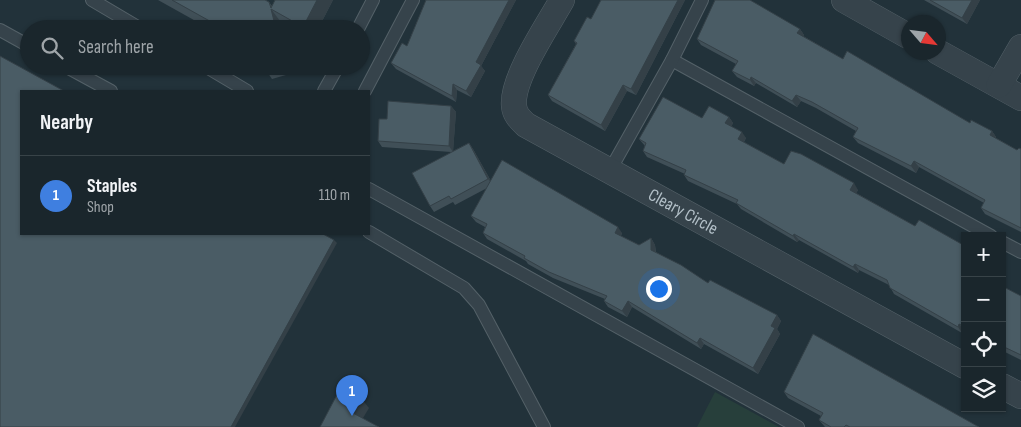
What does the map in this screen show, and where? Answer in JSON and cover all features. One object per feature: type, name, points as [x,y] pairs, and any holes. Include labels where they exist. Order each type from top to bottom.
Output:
[{"type":"street","name":"Cleary Circle","points":[[562,0],[517,81],[514,104],[517,116],[526,125],[961,364]]},
{"type":"street","points":[[844,0],[872,7],[901,30]]},
{"type":"street","points":[[999,86],[1021,47]]},
{"type":"street","points":[[946,56],[1021,98]]},
{"type":"street","points":[[1006,388],[1021,396]]},
{"type":"lane","points":[[92,0],[126,20]]},
{"type":"lane","points":[[363,20],[373,0]]},
{"type":"lane","points":[[366,90],[413,0]]},
{"type":"lane","points":[[609,172],[672,60],[702,0]]},
{"type":"lane","points":[[0,30],[20,41]]},
{"type":"lane","points":[[672,60],[984,232]]},
{"type":"lane","points":[[82,75],[109,90]]},
{"type":"lane","points":[[220,75],[246,90]]},
{"type":"lane","points":[[325,90],[333,75]]},
{"type":"lane","points":[[370,190],[798,427]]},
{"type":"lane","points":[[370,233],[464,288],[472,296],[544,427]]},
{"type":"lane","points":[[1006,244],[1021,252]]},
{"type":"green space","points":[[715,392],[779,427],[697,427]]},
{"type":"building","points":[[172,0],[265,0],[269,2],[271,8],[275,0],[317,0],[307,20],[291,20],[271,9],[274,20],[208,20]]},
{"type":"building","points":[[426,0],[509,0],[476,62],[481,65],[466,91],[453,84],[452,96],[391,63],[402,43],[407,46]]},
{"type":"building","points":[[601,0],[678,0],[631,89],[623,85],[601,125],[548,95],[577,43],[574,41],[587,17],[591,19]]},
{"type":"building","points":[[715,0],[750,0],[800,29],[797,33],[843,59],[847,51],[970,123],[971,120],[992,131],[990,135],[1017,150],[1021,149],[1021,228],[981,208],[985,200],[914,161],[911,166],[853,137],[858,128],[812,102],[796,95],[792,101],[751,77],[750,80],[732,71],[738,61],[697,39]]},
{"type":"building","points":[[930,0],[972,0],[962,18]]},
{"type":"building","points":[[0,56],[20,67],[20,75],[35,75],[62,90],[20,90],[20,235],[325,235],[334,240],[231,427],[0,427]]},
{"type":"building","points":[[663,97],[702,118],[709,106],[729,117],[725,123],[742,132],[738,139],[784,164],[791,151],[801,154],[854,183],[850,190],[915,226],[919,220],[961,244],[961,325],[959,324],[958,327],[890,288],[887,280],[855,264],[853,267],[794,234],[793,236],[736,203],[738,200],[684,175],[686,170],[643,151],[646,143],[639,139]]},
{"type":"building","points":[[388,101],[451,106],[449,146],[378,141],[379,119],[387,119]]},
{"type":"building","points":[[469,143],[488,179],[451,199],[449,196],[430,206],[412,173]]},
{"type":"building","points":[[502,160],[618,227],[615,233],[639,245],[651,238],[651,250],[681,265],[708,283],[710,280],[777,315],[771,326],[775,328],[753,368],[700,338],[697,343],[628,301],[622,311],[604,301],[607,296],[549,272],[524,258],[525,256],[483,233],[487,224],[471,216]]},
{"type":"building","points":[[1006,288],[1021,296],[1021,355],[1006,348]]},
{"type":"building","points":[[813,334],[979,427],[850,427],[846,425],[844,427],[831,427],[819,420],[823,413],[784,392]]},
{"type":"building","points":[[341,387],[361,398],[353,413],[379,427],[320,427]]},
{"type":"place","name":"Staples","points":[[352,416]]}]
